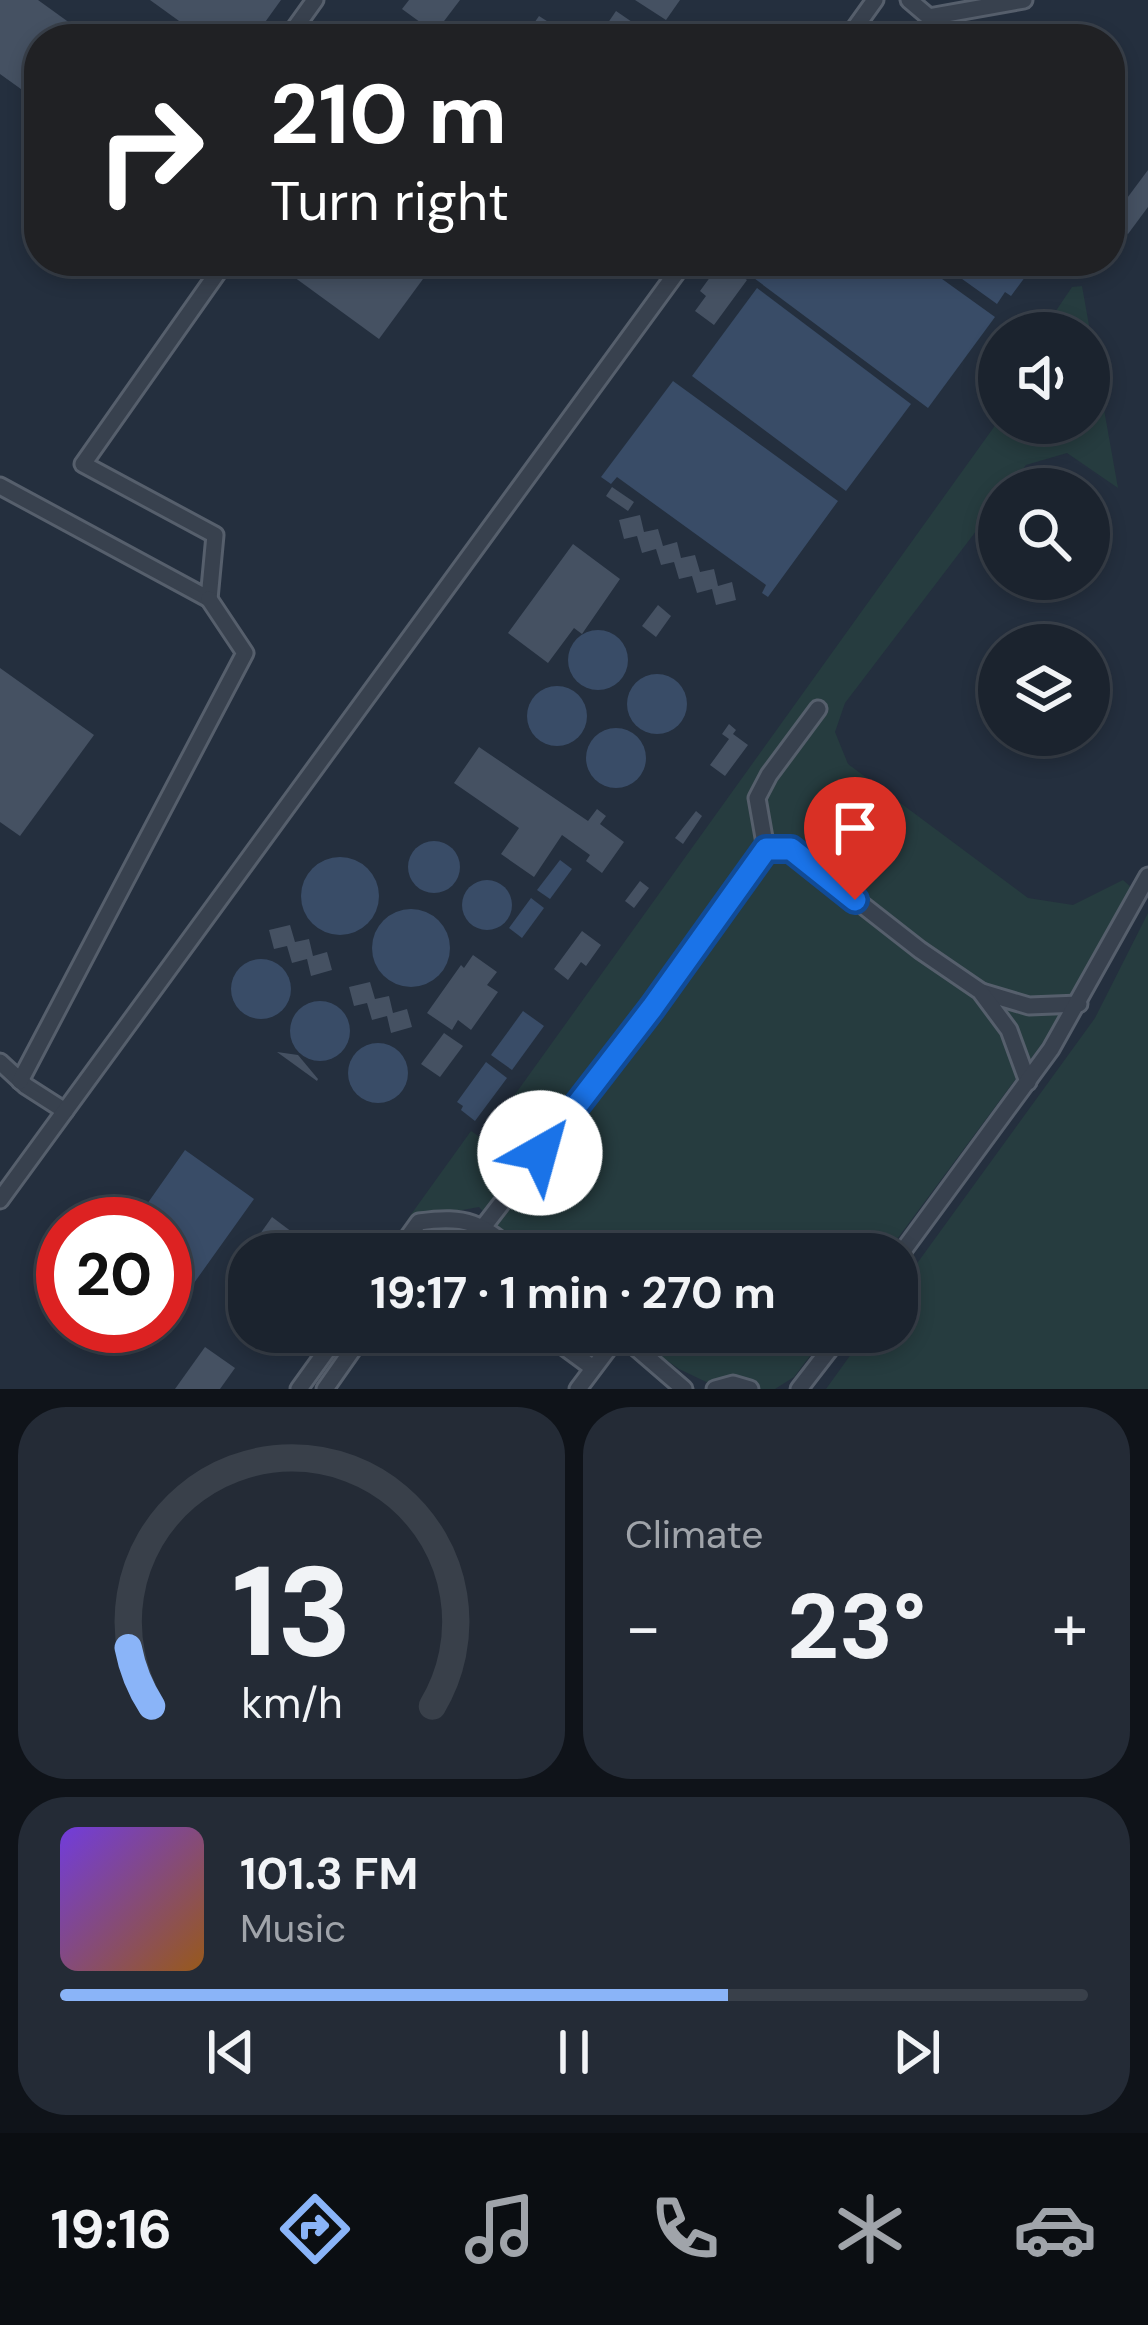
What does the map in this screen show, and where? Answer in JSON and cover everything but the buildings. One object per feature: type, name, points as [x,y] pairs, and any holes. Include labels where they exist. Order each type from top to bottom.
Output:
[{"type":"street","points":[[909,0],[929,16],[1024,0]]},
{"type":"street","points":[[209,599],[215,535],[83,464],[215,276]]},
{"type":"street","points":[[0,1200],[674,276]]},
{"type":"street","points":[[0,486],[209,599],[245,653],[0,1088]]},
{"type":"street","points":[[484,1226],[652,1008],[766,849],[757,798],[818,709]]},
{"type":"street","points":[[766,849],[791,849],[980,991],[1029,1006],[1079,1004]]},
{"type":"street","points":[[916,1233],[1028,1082],[1079,1004],[1113,933],[1148,876]]},
{"type":"street","points":[[980,991],[1009,1030],[1028,1082]]},
{"type":"street","points":[[10,1072],[64,1112]]},
{"type":"street","points":[[411,1233],[419,1222],[452,1217],[492,1233]]},
{"type":"street","points":[[299,1389],[325,1353]]},
{"type":"street","points":[[325,1389],[350,1353]]},
{"type":"street","points":[[573,1353],[593,1368]]},
{"type":"street","points":[[578,1389],[604,1353]]},
{"type":"street","points":[[642,1353],[681,1386],[711,1389],[733,1384],[750,1389]]},
{"type":"street","points":[[799,1389],[827,1353]]},
{"type":"street","points":[[784,1389],[823,1359]]},
{"type":"green space","points":[[1082,286],[1087,312],[1055,312],[1072,287]]},
{"type":"green space","points":[[1110,443],[1118,488],[1110,483],[1110,468],[1089,468],[1067,453],[1024,468],[978,468],[978,529],[845,703],[835,732],[848,764],[1028,898],[1073,905],[1123,880],[1132,888],[1093,975],[902,1233],[503,1233],[479,1207],[407,1220],[471,1131],[483,1139],[982,444]]},
{"type":"green space","points":[[1148,913],[1148,1389],[826,1389],[852,1353],[918,1353],[918,1262],[1095,1018]]},
{"type":"green space","points":[[657,1353],[812,1353],[794,1377],[775,1389],[721,1389]]},
{"type":"water","points":[[751,276],[938,276],[988,312],[978,312],[978,340],[928,408]]},
{"type":"water","points":[[958,276],[1026,276],[1011,296],[1005,292],[997,304]]},
{"type":"water","points":[[757,288],[911,404],[846,491],[692,376]]},
{"type":"water","points":[[673,381],[838,501],[768,597],[762,593],[766,585],[617,477],[611,484],[601,477]]},
{"type":"water","points":[[598,630],[619,639],[628,660],[619,681],[598,690],[577,681],[568,660],[577,639]]},
{"type":"water","points":[[657,674],[678,683],[687,704],[678,725],[657,734],[636,725],[627,704],[636,683]]},
{"type":"water","points":[[557,686],[578,695],[587,716],[578,737],[557,746],[536,737],[527,716],[536,695]]},
{"type":"water","points":[[616,728],[637,737],[646,758],[637,779],[616,788],[595,779],[586,758],[595,737]]},
{"type":"water","points":[[434,841],[452,849],[460,867],[452,885],[434,893],[416,885],[408,867],[416,849]]},
{"type":"water","points":[[340,857],[368,868],[379,896],[368,924],[340,935],[312,924],[301,896],[312,868]]},
{"type":"water","points":[[560,860],[572,869],[550,899],[537,890]]},
{"type":"water","points":[[487,880],[505,887],[512,905],[505,923],[487,930],[469,923],[462,905],[469,887]]},
{"type":"water","points":[[531,898],[544,908],[522,938],[509,928]]},
{"type":"water","points":[[411,909],[439,920],[450,948],[439,976],[411,987],[383,976],[372,948],[383,920]]},
{"type":"water","points":[[261,959],[282,968],[291,989],[282,1010],[261,1019],[240,1010],[231,989],[240,968]]},
{"type":"water","points":[[320,1001],[341,1010],[350,1031],[341,1052],[320,1061],[299,1052],[290,1031],[299,1010]]},
{"type":"water","points":[[523,1011],[544,1026],[512,1070],[491,1055]]},
{"type":"water","points":[[378,1043],[399,1052],[408,1073],[399,1094],[378,1103],[357,1094],[348,1073],[357,1052]]},
{"type":"water","points":[[486,1062],[507,1078],[475,1121],[457,1102]]},
{"type":"water","points":[[185,1150],[254,1199],[194,1283],[192,1197],[152,1197]]},
{"type":"route","points":[[540,1153],[766,849],[791,849],[855,900]]}]
